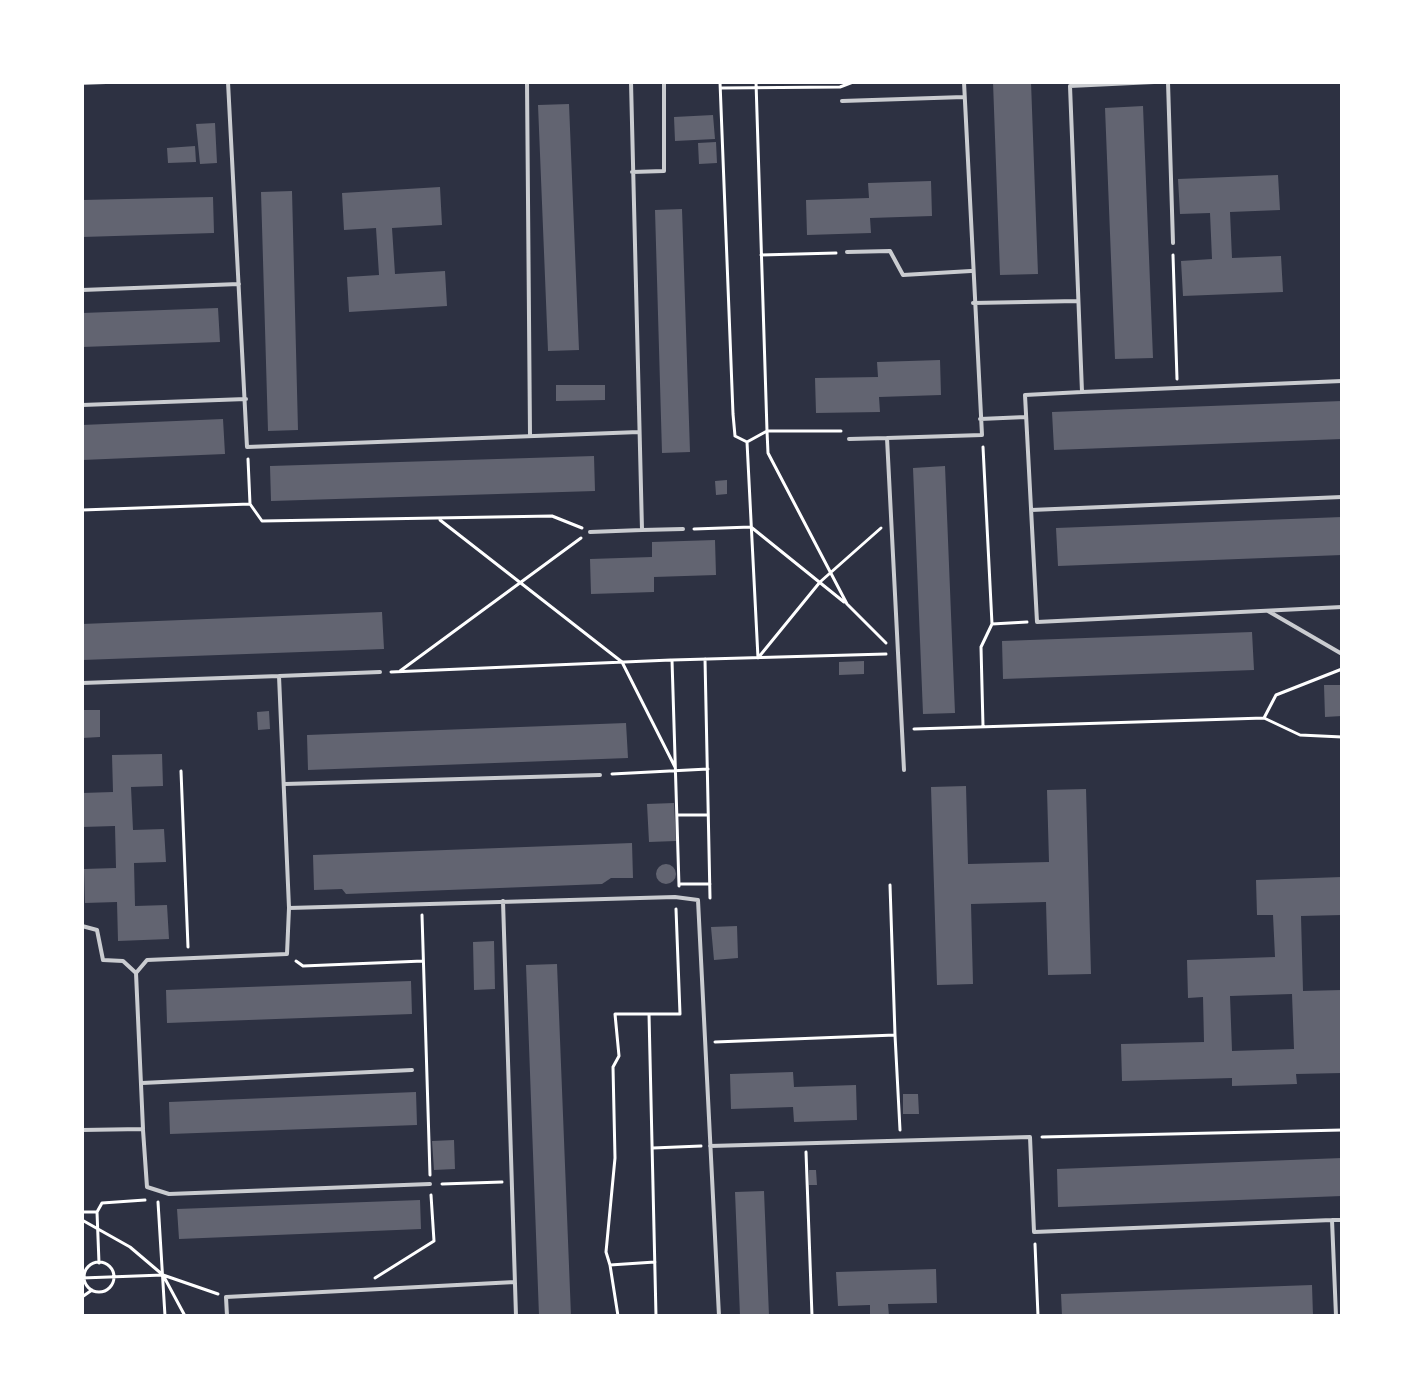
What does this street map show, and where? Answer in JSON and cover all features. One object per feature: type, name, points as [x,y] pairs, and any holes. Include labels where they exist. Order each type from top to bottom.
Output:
[{"type":"lane","points":[[82,83],[106,82]]},
{"type":"lane","points":[[228,82],[247,447],[639,432]]},
{"type":"lane","points":[[527,82],[530,435]]},
{"type":"lane","points":[[631,82],[642,530]]},
{"type":"lane","points":[[631,172],[664,171],[664,82]]},
{"type":"lane","points":[[849,439],[982,435],[971,271],[964,82]]},
{"type":"lane","points":[[1082,392],[1070,86],[1154,82]]},
{"type":"lane","points":[[1168,82],[1173,243]]},
{"type":"lane","points":[[842,101],[964,97]]},
{"type":"lane","points":[[847,252],[890,251],[903,275],[971,271]]},
{"type":"lane","points":[[82,290],[240,284]]},
{"type":"lane","points":[[973,303],[1078,301]]},
{"type":"lane","points":[[1342,381],[1025,395],[1037,622],[1342,607]]},
{"type":"lane","points":[[82,405],[246,399]]},
{"type":"lane","points":[[980,419],[1027,417]]},
{"type":"lane","points":[[887,438],[904,770]]},
{"type":"lane","points":[[1031,510],[1342,497]]},
{"type":"lane","points":[[590,532],[683,529]]},
{"type":"lane","points":[[1265,610],[1342,654]]},
{"type":"lane","points":[[82,683],[380,672]]},
{"type":"lane","points":[[279,676],[289,908],[287,954],[147,960],[136,973],[147,1187],[169,1194],[430,1184]]},
{"type":"lane","points":[[285,784],[600,775]]},
{"type":"lane","points":[[289,908],[694,897],[699,905],[703,1042],[719,1316]]},
{"type":"lane","points":[[503,901],[516,1316]]},
{"type":"lane","points":[[82,926],[97,930],[103,960],[123,961],[136,973]]},
{"type":"lane","points":[[141,1083],[412,1070]]},
{"type":"lane","points":[[82,1130],[143,1129]]},
{"type":"lane","points":[[709,1146],[1030,1137],[1034,1232],[1342,1220]]},
{"type":"lane","points":[[1332,1220],[1336,1316]]},
{"type":"lane","points":[[227,1316],[226,1297],[515,1282]]},
{"type":"path","points":[[747,442],[735,436],[733,414],[720,85],[840,87],[853,82]]},
{"type":"path","points":[[756,84],[768,453],[847,604]]},
{"type":"path","points":[[1173,243],[1177,387]]},
{"type":"path","points":[[761,255],[847,252]]},
{"type":"path","points":[[747,442],[767,431],[848,431],[849,439]]},
{"type":"path","points":[[982,435],[992,624],[981,647],[983,727]]},
{"type":"path","points":[[747,442],[758,658]]},
{"type":"path","points":[[247,447],[250,504],[262,521],[552,516],[590,532]]},
{"type":"path","points":[[82,510],[250,504]]},
{"type":"path","points":[[438,518],[622,662],[677,770]]},
{"type":"path","points":[[758,658],[820,582],[891,519]]},
{"type":"path","points":[[683,529],[751,527],[847,604],[898,654]]},
{"type":"path","points":[[400,671],[590,532]]},
{"type":"path","points":[[992,624],[1037,622]]},
{"type":"path","points":[[380,672],[898,654]]},
{"type":"path","points":[[705,659],[710,900]]},
{"type":"path","points":[[618,1316],[606,1252],[615,1158],[613,1067],[619,1056],[615,1014],[680,1014],[675,897],[680,884],[672,660]]},
{"type":"path","points":[[1264,718],[1276,695],[1342,669]]},
{"type":"path","points":[[902,730],[1264,718],[1300,735],[1342,737]]},
{"type":"path","points":[[600,775],[708,769]]},
{"type":"path","points":[[181,771],[189,959]]},
{"type":"path","points":[[678,815],[708,815]]},
{"type":"path","points":[[890,885],[901,1141]]},
{"type":"path","points":[[356,1290],[434,1241],[422,904]]},
{"type":"path","points":[[287,954],[303,966],[424,961]]},
{"type":"path","points":[[649,1014],[656,1316]]},
{"type":"path","points":[[703,1042],[895,1035]]},
{"type":"path","points":[[1030,1137],[1342,1130]]},
{"type":"path","points":[[806,1143],[812,1316]]},
{"type":"path","points":[[653,1148],[709,1146]]},
{"type":"path","points":[[430,1184],[512,1182]]},
{"type":"path","points":[[99,1263],[97,1212],[102,1203],[158,1199],[165,1316]]},
{"type":"path","points":[[82,1212],[97,1212]]},
{"type":"path","points":[[82,1220],[130,1247],[163,1275],[226,1297]]},
{"type":"path","points":[[1034,1232],[1038,1316]]},
{"type":"path","points":[[610,1265],[656,1262]]},
{"type":"path","points":[[83,1278],[87,1269],[99,1263],[108,1265],[114,1277]]},
{"type":"path","points":[[83,1278],[163,1275]]},
{"type":"path","points":[[163,1275],[185,1316]]},
{"type":"path","points":[[82,1297],[92,1290],[107,1290],[114,1277]]},
{"type":"path","points":[[83,1278],[92,1290]]},
{"type":"building","points":[[993,82],[1031,82],[1038,274],[1000,275]]},
{"type":"building","points":[[569,104],[579,350],[548,351],[538,105]]},
{"type":"building","points":[[1143,106],[1153,358],[1115,359],[1105,108]]},
{"type":"building","points":[[713,115],[715,139],[675,141],[674,117]]},
{"type":"building","points":[[215,123],[217,163],[200,164],[196,124]]},
{"type":"building","points":[[716,142],[717,163],[699,164],[698,143]]},
{"type":"building","points":[[195,146],[196,162],[168,163],[167,148]]},
{"type":"building","points":[[1278,175],[1280,210],[1230,212],[1232,258],[1281,256],[1283,292],[1183,296],[1181,261],[1212,259],[1210,213],[1180,214],[1178,179]]},
{"type":"building","points":[[931,181],[932,216],[870,218],[871,233],[807,235],[806,200],[869,198],[868,183]]},
{"type":"building","points":[[440,187],[442,225],[392,228],[395,274],[445,271],[447,306],[349,312],[347,277],[379,275],[376,228],[344,230],[342,193]]},
{"type":"building","points":[[292,191],[298,430],[268,431],[261,192]]},
{"type":"building","points":[[213,197],[214,233],[82,237],[82,200]]},
{"type":"building","points":[[682,209],[690,452],[662,453],[655,210]]},
{"type":"building","points":[[218,308],[220,342],[82,347],[82,313]]},
{"type":"building","points":[[940,360],[941,395],[879,397],[880,412],[816,413],[815,378],[878,377],[877,362]]},
{"type":"building","points":[[556,385],[605,385],[605,400],[556,401]]},
{"type":"building","points":[[1342,401],[1342,439],[1054,450],[1052,412]]},
{"type":"building","points":[[223,419],[225,454],[82,460],[82,425]]},
{"type":"building","points":[[594,456],[595,491],[271,501],[270,466]]},
{"type":"building","points":[[945,466],[955,713],[923,714],[913,468]]},
{"type":"building","points":[[727,480],[727,494],[716,495],[715,481]]},
{"type":"building","points":[[1342,517],[1342,555],[1058,566],[1056,528]]},
{"type":"building","points":[[715,540],[716,575],[654,577],[654,592],[591,594],[590,559],[652,557],[652,542]]},
{"type":"building","points":[[382,612],[384,649],[82,660],[82,624]]},
{"type":"building","points":[[1252,632],[1254,670],[1003,679],[1002,641]]},
{"type":"building","points":[[864,661],[864,674],[839,675],[839,662]]},
{"type":"building","points":[[1324,685],[1342,685],[1342,716],[1325,717]]},
{"type":"building","points":[[82,710],[100,710],[100,737],[82,738]]},
{"type":"building","points":[[269,711],[270,729],[258,730],[257,712]]},
{"type":"building","points":[[626,723],[628,758],[308,770],[307,735]]},
{"type":"building","points":[[162,754],[163,786],[131,787],[133,830],[164,829],[166,862],[134,863],[135,906],[167,905],[169,939],[118,941],[117,902],[85,903],[84,869],[116,868],[115,826],[82,827],[82,793],[113,792],[112,755]]},
{"type":"building","points":[[966,786],[968,864],[1049,862],[1047,790],[1086,789],[1091,974],[1048,975],[1046,902],[971,904],[973,984],[937,985],[931,787]]},
{"type":"building","points":[[674,803],[676,841],[649,842],[647,804]]},
{"type":"building","points":[[632,843],[633,878],[611,878],[602,884],[346,894],[342,889],[314,890],[313,855]]},
{"type":"building","points":[[666,864],[673,867],[676,874],[673,881],[666,884],[659,881],[656,874],[659,867]]},
{"type":"building","points":[[1342,877],[1342,915],[1301,916],[1303,991],[1342,990],[1342,1073],[1296,1074],[1297,1084],[1232,1086],[1232,1078],[1122,1081],[1121,1044],[1204,1042],[1203,997],[1188,998],[1187,960],[1275,957],[1273,915],[1257,915],[1256,880]],"holes":[[[1292,994],[1294,1049],[1232,1051],[1230,996]]]},
{"type":"building","points":[[737,926],[738,958],[714,960],[711,927]]},
{"type":"building","points":[[494,941],[495,989],[474,990],[473,942]]},
{"type":"building","points":[[557,964],[571,1316],[539,1316],[526,965]]},
{"type":"building","points":[[411,981],[412,1014],[167,1023],[166,990]]},
{"type":"building","points":[[793,1072],[794,1087],[856,1085],[857,1120],[794,1122],[793,1107],[731,1109],[730,1074]]},
{"type":"building","points":[[416,1092],[417,1125],[170,1134],[169,1102]]},
{"type":"building","points":[[903,1094],[918,1094],[919,1114],[903,1114]]},
{"type":"building","points":[[454,1140],[455,1169],[434,1170],[432,1141]]},
{"type":"building","points":[[1342,1158],[1342,1196],[1058,1207],[1057,1169]]},
{"type":"building","points":[[809,1170],[816,1170],[817,1185],[809,1185]]},
{"type":"building","points":[[764,1191],[769,1316],[740,1316],[735,1192]]},
{"type":"building","points":[[420,1200],[421,1229],[179,1239],[177,1209]]},
{"type":"building","points":[[936,1269],[937,1303],[888,1304],[889,1316],[870,1316],[870,1305],[838,1306],[836,1272]]},
{"type":"building","points":[[1312,1285],[1313,1316],[1062,1316],[1061,1294]]}]
